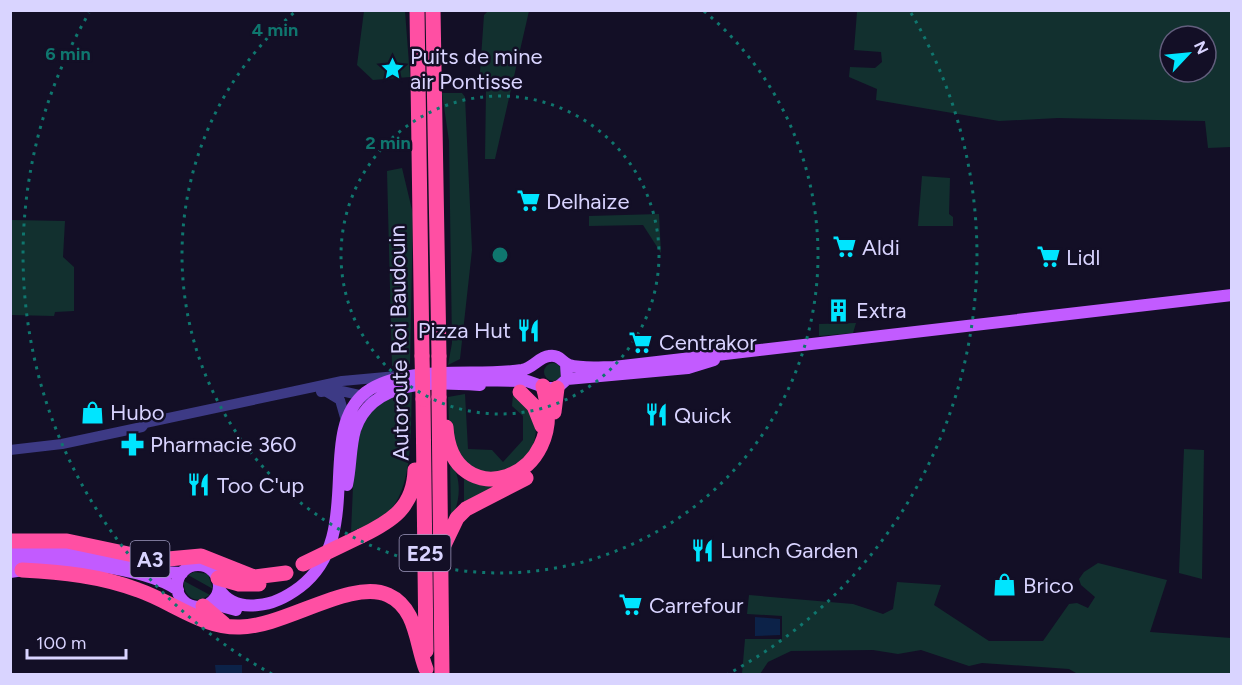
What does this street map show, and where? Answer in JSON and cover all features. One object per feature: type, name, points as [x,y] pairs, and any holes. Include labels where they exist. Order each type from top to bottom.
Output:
[{"type":"highway","name":"Autoroute Roi Baudouin","points":[[417,10],[423,437],[434,672]]},
{"type":"highway","name":"Autoroute Roi Baudouin","points":[[434,10],[441,550],[434,672]]},
{"type":"highway","points":[[439,397],[446,413],[450,446],[459,463],[476,476],[501,479],[516,475],[535,458],[542,440],[552,384]]},
{"type":"highway","points":[[441,550],[460,514],[472,505],[525,479],[541,464],[550,443],[552,384]]},
{"type":"highway","points":[[520,392],[537,411],[542,440]]},
{"type":"highway","name":"A3","points":[[218,584],[254,585],[271,581],[395,517],[410,499],[415,479],[417,443],[423,437]]},
{"type":"highway","name":"A3","points":[[10,542],[67,541],[157,560],[201,556],[254,577],[286,573]]},
{"type":"highway","name":"A3","points":[[14,568],[98,578],[140,591],[204,621],[226,626],[262,625],[349,594],[380,592],[401,604],[411,617],[434,672]]},
{"type":"highway","points":[[206,604],[226,626]]},
{"type":"main road","points":[[552,384],[536,374],[538,364],[544,357],[555,356],[566,364],[615,367],[1232,295]]},
{"type":"main road","points":[[347,485],[351,425],[368,396],[387,386],[402,382],[526,381],[552,384],[688,368],[728,355]]},
{"type":"main road","points":[[178,590],[182,573],[190,566],[201,565],[211,569],[218,584],[234,603],[265,604],[291,593],[317,570],[326,555],[335,529],[346,421],[368,396],[384,383],[409,376],[520,370],[538,364]]},
{"type":"main road","points":[[552,384],[566,364]]},
{"type":"main road","points":[[14,568],[89,564],[158,580],[178,590],[185,602],[238,611],[262,612],[286,604],[310,588],[327,569],[339,544],[356,428],[365,410],[380,396],[410,386],[486,382],[504,385],[520,392]]},
{"type":"main road","points":[[10,542],[46,546],[159,572],[182,573]]},
{"type":"main road","points":[[10,551],[61,550]]},
{"type":"main road","points":[[206,604],[218,584]]},
{"type":"street","points":[[10,450],[62,444],[265,397],[370,378],[409,376]]},
{"type":"street","points":[[142,427],[147,429],[325,391],[338,390],[368,396]]},
{"type":"street","points":[[325,391],[340,400],[346,421]]},
{"type":"green space","points":[[489,10],[529,11],[495,159],[485,159],[486,90],[502,90],[501,77],[485,77],[480,72],[484,15]]},
{"type":"green space","points":[[364,11],[405,11],[410,77],[373,80],[357,65]]},
{"type":"green space","points":[[835,11],[1231,11],[1231,147],[1208,148],[1205,121],[1058,118],[999,121],[876,100],[877,89],[849,77],[850,67],[875,68],[882,62],[881,52],[854,50],[857,12]]},
{"type":"green space","points":[[442,93],[462,93],[465,97],[472,250],[460,359],[448,365],[452,343],[449,141]]},
{"type":"green space","points":[[402,168],[413,214],[410,364],[392,366],[387,171]]},
{"type":"green space","points":[[922,176],[950,178],[949,214],[953,217],[953,226],[918,226]]},
{"type":"green space","points":[[659,214],[661,253],[643,225],[589,226],[589,216]]},
{"type":"green space","points":[[11,220],[65,221],[63,257],[74,267],[74,311],[55,312],[54,316],[11,315]]},
{"type":"green space","points":[[856,323],[853,333],[819,336],[819,324]]},
{"type":"green space","points":[[553,363],[559,366],[562,372],[559,378],[553,381],[547,378],[544,372],[547,366]]},
{"type":"green space","points":[[402,391],[412,391],[411,438],[403,487],[388,513],[375,522],[351,532],[355,442],[364,416],[393,395],[393,401],[401,401]]},
{"type":"green space","points":[[465,394],[468,449],[492,450],[503,462],[523,440],[523,416],[512,406],[513,394],[527,405],[535,419],[535,435],[531,450],[522,463],[509,472],[493,475],[476,470],[467,464],[458,453],[450,428],[448,397]]},
{"type":"green space","points":[[1184,449],[1204,450],[1202,579],[1179,573]]},
{"type":"green space","points":[[450,461],[457,474],[459,490],[457,505],[451,518]]},
{"type":"green space","points":[[464,474],[498,484],[464,507]]},
{"type":"green space","points":[[1098,563],[1167,580],[1150,632],[1231,638],[1231,674],[1094,674],[1076,673],[1069,669],[982,663],[969,666],[921,650],[898,654],[873,650],[791,651],[768,662],[760,674],[742,674],[745,639],[782,639],[782,616],[747,614],[749,595],[853,604],[883,614],[893,609],[897,582],[941,585],[934,605],[989,641],[1043,641],[1069,604],[1077,603],[1088,608],[1095,597],[1081,585],[1079,579],[1084,572]]},
{"type":"green space","points":[[194,572],[208,574],[213,589],[188,575]]},
{"type":"green space","points":[[184,581],[210,595],[200,600],[193,599],[186,592]]},
{"type":"water","points":[[755,617],[780,619],[780,635],[755,636]]},
{"type":"water","points":[[215,665],[242,665],[242,674],[216,674]]},
{"type":"place","name":"Puits de mine air Pontisse","points":[[392,69]]},
{"type":"place","name":"Delhaize","points":[[528,201]]},
{"type":"place","name":"Aldi","points":[[844,247]]},
{"type":"place","name":"Lidl","points":[[1048,257]]},
{"type":"place","name":"Extra","points":[[838,310]]},
{"type":"place","name":"Pizza Hut","points":[[529,330]]},
{"type":"place","name":"Centrakor","points":[[641,342]]},
{"type":"place","name":"Hubo","points":[[92,412]]},
{"type":"place","name":"Quick","points":[[656,415]]},
{"type":"place","name":"Pharmacie 360","points":[[132,444]]},
{"type":"place","name":"Too C'up","points":[[199,485]]},
{"type":"place","name":"Lunch Garden","points":[[702,550]]},
{"type":"place","name":"Brico","points":[[1005,585]]},
{"type":"place","name":"Carrefour","points":[[631,605]]}]
